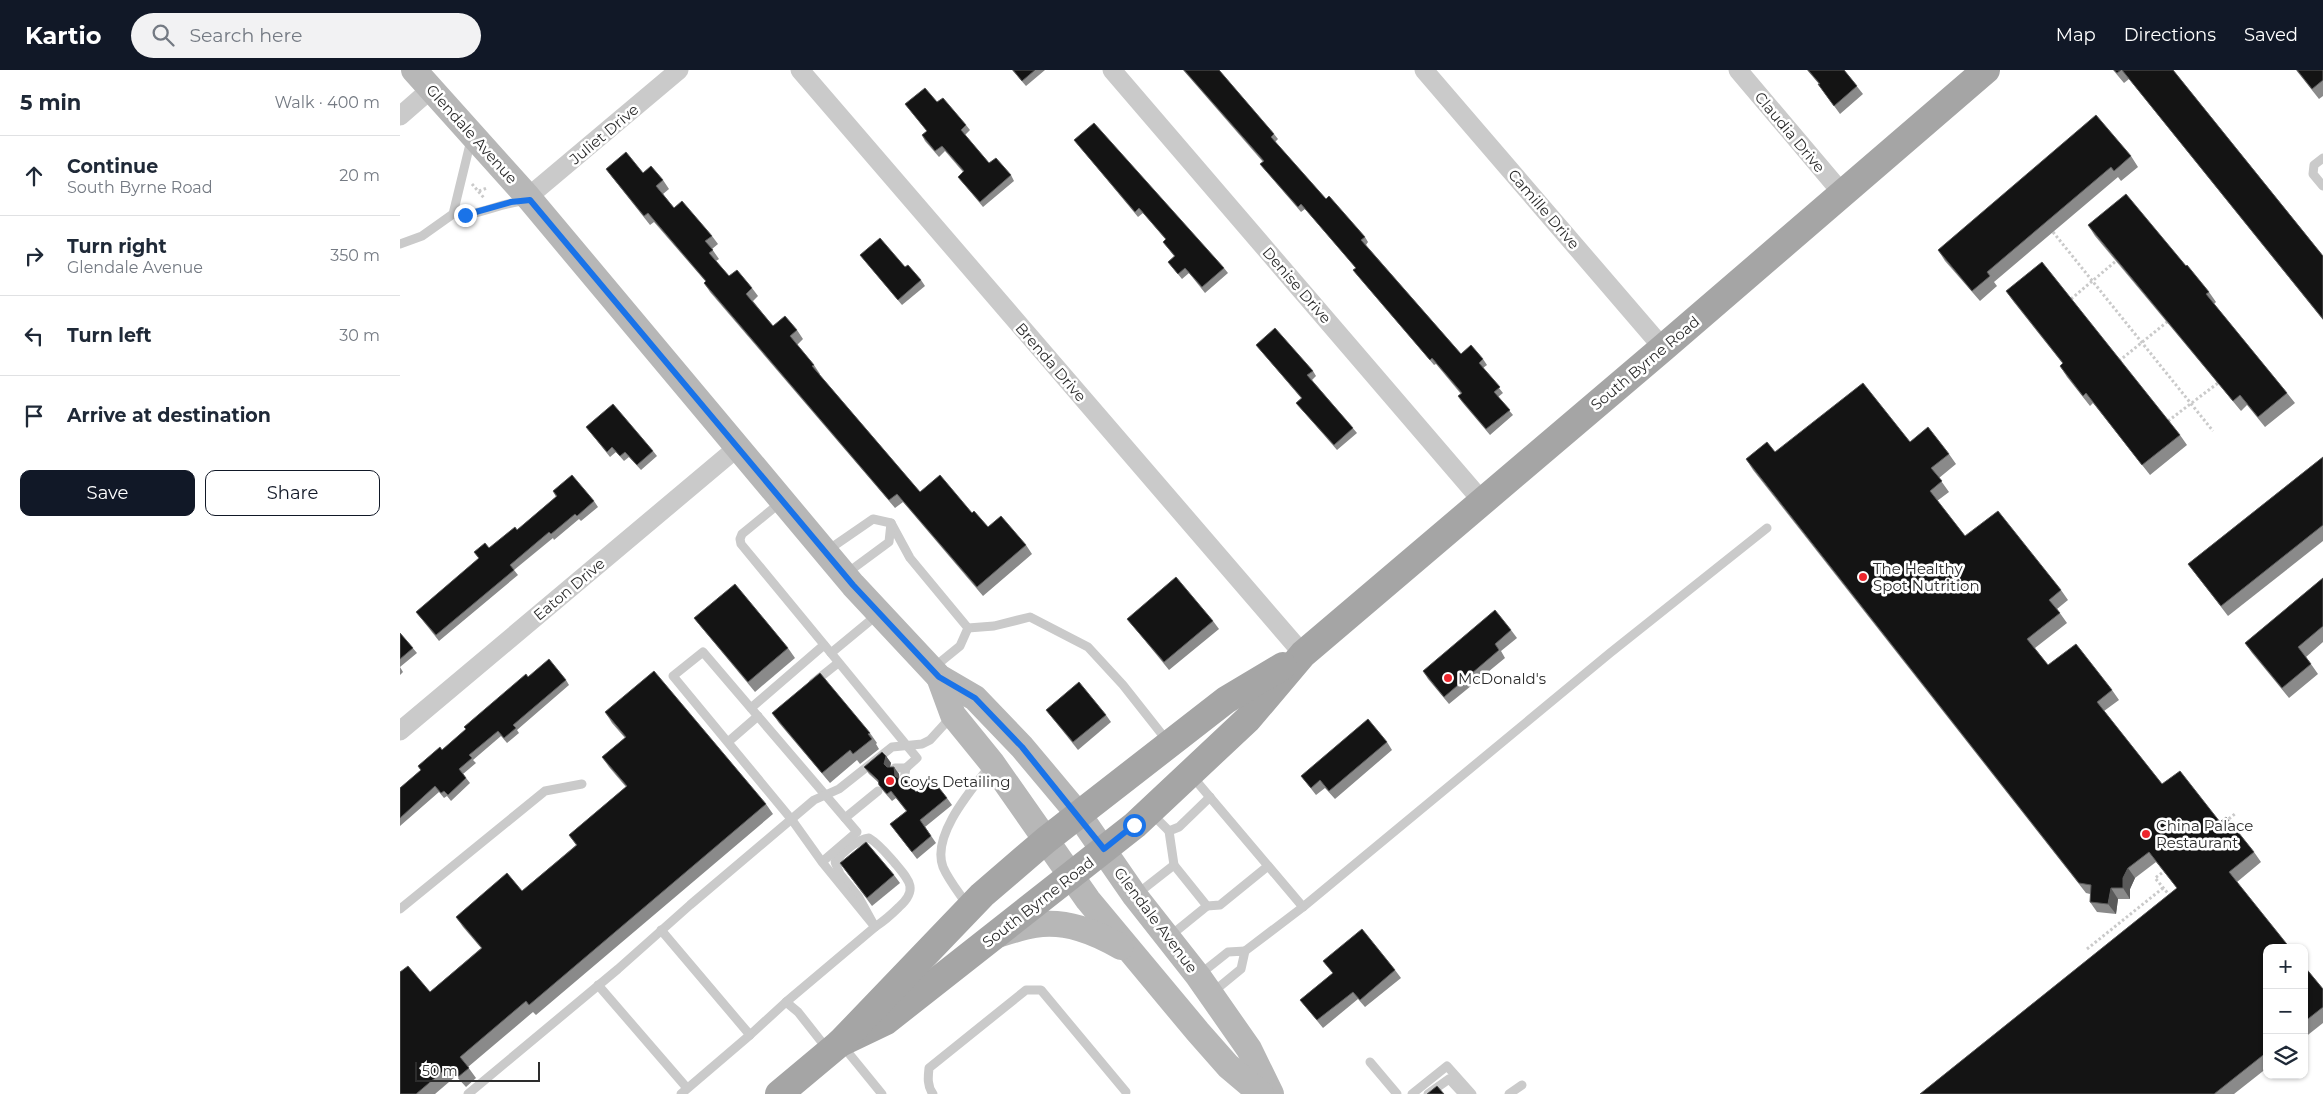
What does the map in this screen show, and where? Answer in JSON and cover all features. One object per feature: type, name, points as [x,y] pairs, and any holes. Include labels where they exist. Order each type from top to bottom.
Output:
[{"type":"main road","name":"South Byrne Road","points":[[835,1047],[886,1021],[1150,812],[1248,719],[1303,654],[1986,70]]},
{"type":"main road","name":"Glendale Avenue","points":[[422,80],[529,199],[844,575],[935,673],[975,698],[1022,747],[1079,815],[1135,896],[1204,985],[1249,1049],[1271,1094]]},
{"type":"main road","name":"South Byrne Road","points":[[779,1094],[835,1047],[970,908],[1046,840],[1226,700],[1303,654]]},
{"type":"main road","name":"Glendale Avenue","points":[[935,673],[953,715],[992,763],[1088,900],[1172,1002],[1228,1066],[1261,1094]]},
{"type":"main road","points":[[994,936],[1036,924],[1063,925],[1096,933],[1134,956]]},
{"type":"street","name":"Juliet Drive","points":[[529,199],[679,70]]},
{"type":"street","name":"Brenda Drive","points":[[800,70],[1303,654]]},
{"type":"street","name":"Denise Drive","points":[[1112,70],[1482,500]]},
{"type":"street","name":"Camille Drive","points":[[1424,70],[1663,348]]},
{"type":"street","name":"Claudia Drive","points":[[1738,70],[1842,193]]},
{"type":"street","points":[[400,116],[422,80]]},
{"type":"street","name":"Eaton Drive","points":[[400,731],[738,447]]},
{"type":"lane","points":[[453,214],[472,135]]},
{"type":"lane","points":[[2323,158],[2314,165],[2313,174],[2323,186]]},
{"type":"lane","points":[[400,244],[422,236],[453,214],[465,215],[529,199]]},
{"type":"lane","points":[[783,501],[742,534],[741,544],[917,758],[906,768],[904,778]]},
{"type":"lane","points":[[825,552],[873,519],[891,523],[910,558],[968,628]]},
{"type":"lane","points":[[844,575],[889,542],[891,523]]},
{"type":"lane","points":[[1204,985],[1228,952],[1245,951],[1303,907],[1610,653],[1767,528]]},
{"type":"lane","points":[[831,653],[879,613]]},
{"type":"lane","points":[[968,628],[994,626],[1030,617],[1088,647],[1123,685],[1170,744]]},
{"type":"lane","points":[[935,673],[960,646],[968,628]]},
{"type":"lane","points":[[751,708],[824,645]]},
{"type":"lane","points":[[822,862],[857,832],[765,718],[751,708],[703,652],[673,676],[792,820],[822,862],[875,927]]},
{"type":"lane","points":[[809,687],[838,663]]},
{"type":"lane","points":[[468,1094],[814,800],[839,790],[892,747],[922,744],[930,740],[953,715]]},
{"type":"lane","points":[[728,742],[765,718]]},
{"type":"lane","points":[[970,908],[943,865],[942,849],[945,830],[992,763]]},
{"type":"lane","points":[[895,768],[906,768]]},
{"type":"lane","points":[[1190,774],[1303,907]]},
{"type":"lane","points":[[400,909],[545,791],[582,784]]},
{"type":"lane","points":[[845,818],[880,789]]},
{"type":"lane","points":[[1169,831],[1179,827],[1210,797]]},
{"type":"lane","points":[[1150,812],[1169,831],[1174,865],[1207,906]]},
{"type":"lane","points":[[598,985],[684,1091],[909,898],[911,893],[906,877],[876,842],[869,838],[862,839],[854,844],[835,862],[840,874],[858,896],[875,927]]},
{"type":"lane","points":[[1135,896],[1174,865]]},
{"type":"lane","points":[[1168,937],[1207,906],[1220,905],[1268,866]]},
{"type":"lane","points":[[662,930],[750,1035]]},
{"type":"lane","points":[[1204,985],[1241,969],[1245,951]]},
{"type":"lane","points":[[933,1094],[930,1090],[928,1079],[930,1068],[1026,990],[1041,990],[1126,1093]]},
{"type":"lane","points":[[786,1002],[882,1094]]},
{"type":"lane","points":[[1370,1062],[1398,1094]]},
{"type":"lane","points":[[1412,1094],[1447,1066],[1472,1094]]},
{"type":"lane","points":[[1428,1094],[1449,1079],[1463,1094]]},
{"type":"lane","points":[[1509,1094],[1522,1085]]},
{"type":"path","points":[[470,181],[486,199]]},
{"type":"path","points":[[479,191],[487,188]]},
{"type":"path","points":[[2053,232],[2213,431]]},
{"type":"path","points":[[2071,299],[2116,261]]},
{"type":"path","points":[[2120,360],[2167,322]]},
{"type":"path","points":[[2168,421],[2218,384]]},
{"type":"path","points":[[2221,825],[2236,813]]},
{"type":"path","points":[[2170,866],[2155,878],[2175,902]]},
{"type":"path","points":[[2087,949],[2162,888]]},
{"type":"building","points":[[1013,70],[1035,70],[1022,81]]},
{"type":"building","points":[[1184,70],[1219,70],[1274,134],[1271,137],[1326,199],[1329,196],[1365,237],[1361,240],[1461,354],[1471,345],[1483,359],[1479,363],[1500,387],[1494,392],[1510,410],[1486,429],[1458,396],[1462,393],[1432,358],[1430,360],[1353,270],[1356,268],[1301,204],[1298,207],[1260,164],[1264,161]]},
{"type":"building","points":[[1808,70],[1844,70],[1857,86],[1834,106],[1818,84],[1820,84]]},
{"type":"building","points":[[2122,70],[2173,70],[2323,256],[2323,319]]},
{"type":"building","points":[[2297,70],[2323,70],[2323,80],[2312,89]]},
{"type":"building","points":[[925,88],[937,102],[943,98],[966,125],[961,130],[989,163],[996,158],[1011,175],[980,202],[958,177],[964,171],[942,146],[935,151],[922,135],[927,131],[905,104]]},
{"type":"building","points":[[2096,115],[2131,156],[2114,171],[2111,167],[1987,272],[1990,276],[1972,291],[1938,250]]},
{"type":"building","points":[[1094,123],[1224,268],[1202,287],[1185,268],[1178,274],[1168,262],[1175,256],[1163,242],[1166,239],[1139,208],[1135,212],[1074,140]]},
{"type":"building","points":[[626,152],[643,173],[651,166],[663,180],[656,186],[674,208],[682,201],[712,236],[705,241],[713,250],[709,253],[729,276],[737,270],[752,288],[746,294],[773,326],[785,316],[797,330],[790,336],[814,365],[812,366],[920,492],[940,475],[972,513],[974,511],[988,527],[1001,516],[1026,545],[977,587],[897,494],[889,500],[704,283],[706,281],[648,213],[644,216],[606,169]]},
{"type":"building","points":[[2126,194],[2209,292],[2206,294],[2287,393],[2258,417],[2240,395],[2233,401],[2088,225]]},
{"type":"building","points":[[880,238],[905,267],[908,265],[921,280],[898,300],[860,255]]},
{"type":"building","points":[[2042,262],[2180,435],[2142,465],[2086,393],[2083,396],[2060,366],[2063,363],[2006,291]]},
{"type":"building","points":[[1275,328],[1313,371],[1307,375],[1353,428],[1334,445],[1296,403],[1302,398],[1256,345]]},
{"type":"building","points":[[1863,383],[1910,442],[1928,427],[1949,454],[1931,468],[1942,481],[1930,491],[1965,536],[1998,511],[2061,590],[2049,600],[2060,613],[2027,639],[2048,665],[2076,644],[2112,690],[2097,702],[2162,784],[2180,771],[2220,822],[2226,817],[2254,852],[2229,872],[2287,944],[2263,944],[2263,1055],[2214,1094],[1920,1094],[2177,888],[2149,852],[2128,868],[2123,878],[2123,888],[2111,888],[2108,904],[2090,902],[2091,885],[2079,883],[1746,459],[1767,442],[1775,452]]},
{"type":"building","points":[[613,404],[653,451],[637,465],[625,452],[620,456],[612,447],[607,452],[586,427]]},
{"type":"building","points":[[2323,457],[2323,525],[2221,606],[2188,564]]},
{"type":"building","points":[[572,475],[594,501],[577,516],[575,514],[551,534],[549,532],[510,565],[514,570],[436,635],[416,612],[479,558],[474,552],[485,543],[489,548],[515,527],[517,530],[557,496],[553,491]]},
{"type":"building","points":[[1176,577],[1213,621],[1164,662],[1127,619]]},
{"type":"building","points":[[2323,578],[2323,626],[2298,647],[2311,664],[2282,688],[2245,643]]},
{"type":"building","points":[[735,584],[788,648],[748,682],[694,618]]},
{"type":"building","points":[[1495,610],[1511,630],[1495,644],[1499,650],[1444,697],[1423,671]]},
{"type":"building","points":[[400,633],[413,648],[400,659]]},
{"type":"building","points":[[549,659],[566,680],[513,725],[516,728],[504,738],[498,731],[469,755],[472,758],[459,769],[466,778],[448,795],[444,791],[441,793],[435,786],[400,818],[400,788],[421,770],[418,766],[440,747],[442,750],[466,729],[464,727],[526,674],[528,677]]},
{"type":"building","points":[[654,671],[766,804],[529,1005],[526,1001],[460,1057],[469,1068],[458,1077],[449,1066],[416,1094],[400,1094],[400,972],[408,966],[430,992],[482,948],[456,917],[507,873],[522,891],[577,845],[569,835],[627,786],[602,757],[626,737],[605,712]]},
{"type":"building","points":[[820,673],[870,733],[868,734],[872,739],[853,754],[850,750],[822,773],[772,713]]},
{"type":"building","points":[[1079,682],[1106,715],[1073,742],[1046,710]]},
{"type":"building","points":[[1368,719],[1387,742],[1329,791],[1320,780],[1311,788],[1301,776]]},
{"type":"building","points":[[882,752],[886,756],[884,764],[887,767],[894,767],[895,776],[898,778],[903,777],[916,792],[932,779],[947,798],[920,820],[931,836],[912,852],[890,824],[907,811],[891,791],[887,794],[879,785],[878,780],[864,767]]},
{"type":"building","points":[[866,842],[894,875],[867,898],[840,863]]},
{"type":"building","points":[[1362,929],[1395,970],[1360,1000],[1353,992],[1317,1020],[1300,1000],[1333,973],[1323,961]]},
{"type":"building","points":[[2308,971],[2323,989],[2323,1007],[2308,1019]]},
{"type":"building","points":[[1437,1086],[1444,1094],[1427,1094]]},
{"type":"place","name":"The Healthy Spot Nutrition","points":[[1863,577]]},
{"type":"place","name":"McDonald's","points":[[1448,678]]},
{"type":"place","name":"Coy's Detailing","points":[[890,781]]},
{"type":"place","name":"China Palace Restaurant","points":[[2146,834]]},
{"type":"route","points":[[465,215],[511,202],[530,200],[853,585],[939,677],[975,698],[1022,747],[1079,815],[1104,849],[1134,825]]}]
